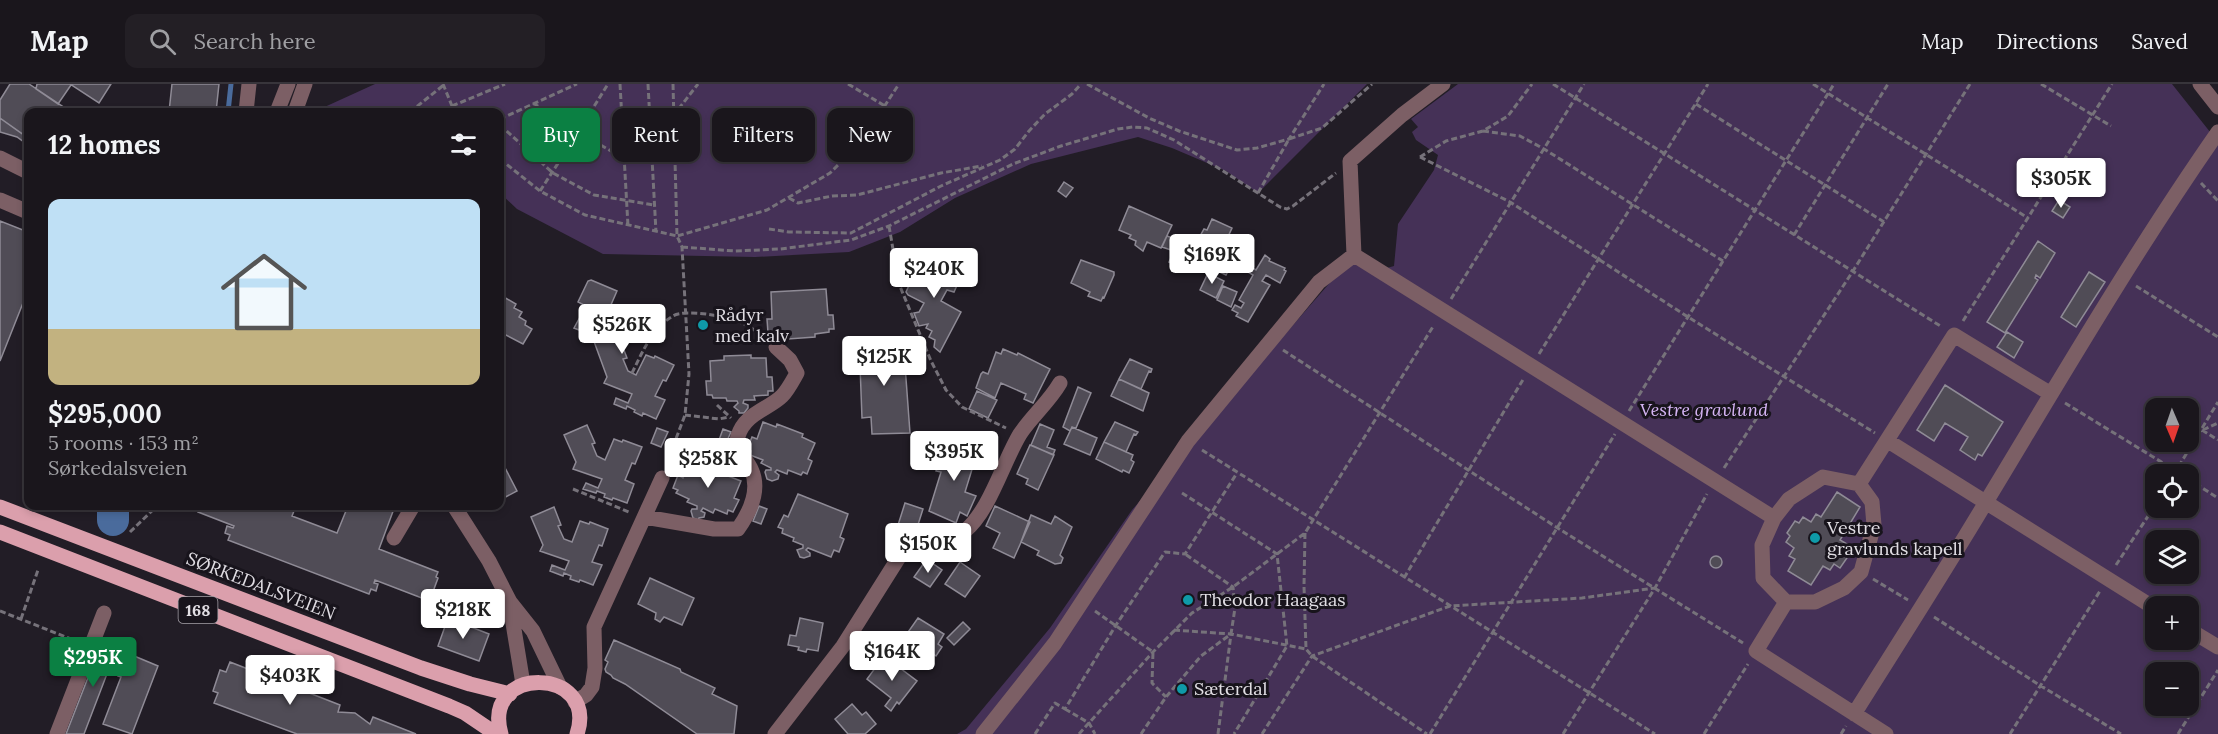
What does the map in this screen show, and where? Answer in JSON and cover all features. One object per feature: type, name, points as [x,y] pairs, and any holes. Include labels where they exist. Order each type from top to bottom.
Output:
[{"type":"main road","name":"SØRKEDALSVEIEN","points":[[0,507],[431,672],[510,694]]},
{"type":"main road","name":"168","points":[[0,532],[449,706],[465,713],[496,734]]},
{"type":"main road","points":[[501,734],[499,715],[510,694],[523,684],[542,682],[560,687],[575,702],[579,714],[580,732]]},
{"type":"street","points":[[246,108],[249,84]]},
{"type":"street","points":[[279,108],[288,84]]},
{"type":"street","points":[[296,108],[305,84]]},
{"type":"street","points":[[1354,255],[1350,161],[1402,115],[1443,84]]},
{"type":"street","points":[[2200,84],[2218,107]]},
{"type":"street","points":[[1854,714],[1986,504],[2123,278],[2189,173],[2218,132]]},
{"type":"street","points":[[2,160],[24,170]]},
{"type":"street","points":[[0,200],[24,210]]},
{"type":"street","points":[[983,734],[1055,643],[1188,441],[1319,282],[1354,255]]},
{"type":"street","points":[[1354,255],[1774,518]]},
{"type":"street","points":[[1859,484],[1954,335],[2051,394]]},
{"type":"street","points":[[645,518],[714,529],[738,529],[749,514],[756,487],[751,469],[739,452],[738,436],[759,409],[782,397],[797,372],[790,360],[776,347]]},
{"type":"street","points":[[775,734],[843,646],[901,555],[915,545],[952,538],[963,533],[970,526],[979,514],[1020,434],[1060,383]]},
{"type":"street","points":[[1888,441],[2145,602]]},
{"type":"street","points":[[1823,477],[1859,484],[1872,502],[1874,525],[1861,572],[1844,588],[1815,602],[1786,602],[1763,578],[1762,545],[1774,518],[1789,499],[1823,477]]},
{"type":"street","points":[[575,702],[586,695],[592,687],[595,668],[594,627],[662,478]]},
{"type":"street","points":[[394,538],[411,510]]},
{"type":"street","points":[[457,510],[489,561],[510,602],[533,631],[560,687]]},
{"type":"street","points":[[510,602],[523,684]]},
{"type":"street","points":[[1786,602],[1756,651],[1886,734]]},
{"type":"street","points":[[57,734],[104,613]]},
{"type":"street","points":[[2199,636],[2218,647]]},
{"type":"path","points":[[415,108],[444,84],[452,106],[505,84]]},
{"type":"path","points":[[504,117],[577,84]]},
{"type":"path","points":[[593,108],[608,84]]},
{"type":"path","points":[[620,84],[622,108]]},
{"type":"path","points":[[648,84],[656,232]]},
{"type":"path","points":[[672,108],[673,84]]},
{"type":"path","points":[[679,108],[698,84]]},
{"type":"path","points":[[848,84],[885,106]]},
{"type":"path","points":[[504,162],[540,191],[585,215],[677,236],[767,210],[830,173],[861,142],[899,84]]},
{"type":"path","points":[[769,229],[789,232],[851,233],[904,204],[987,166],[1015,149],[1045,114],[1072,94],[1081,84]]},
{"type":"path","points":[[1086,84],[1149,118],[1179,131],[1237,150],[1257,148],[1323,128],[1372,84]]},
{"type":"path","points":[[1258,193],[1324,84]]},
{"type":"path","points":[[1532,84],[1508,116],[1483,131],[1446,141],[1420,157],[1510,202],[1688,317],[1888,441]]},
{"type":"path","points":[[1553,84],[1954,335],[2112,84]]},
{"type":"path","points":[[1404,578],[1532,366],[1708,84]]},
{"type":"path","points":[[1813,84],[2028,218]]},
{"type":"path","points":[[1079,734],[1153,652],[1192,613],[1233,587],[1305,532],[1306,649],[1312,656],[1428,734],[1834,84]]},
{"type":"path","points":[[1794,235],[1888,84]]},
{"type":"path","points":[[1563,734],[1654,588],[1715,481],[1853,271],[1970,84]]},
{"type":"path","points":[[2041,84],[2111,126]]},
{"type":"path","points":[[533,102],[542,108]]},
{"type":"path","points":[[1696,104],[1884,222]]},
{"type":"path","points":[[682,247],[780,249],[851,240],[889,226],[1013,164],[1118,129],[1133,127],[1147,128],[1174,140],[1280,207],[1287,209],[1302,200],[1350,161]]},
{"type":"path","points":[[504,129],[553,173],[594,195],[654,205]]},
{"type":"path","points":[[1174,140],[1179,131]]},
{"type":"path","points":[[1483,131],[1520,136],[1724,261]]},
{"type":"path","points":[[540,191],[560,162]]},
{"type":"path","points":[[625,162],[628,226]]},
{"type":"path","points":[[662,478],[685,415],[689,374],[682,247],[677,236],[674,162]]},
{"type":"path","points":[[789,198],[798,202],[832,196],[857,195],[942,173],[987,166]]},
{"type":"path","points":[[2189,173],[2218,201]]},
{"type":"path","points":[[889,226],[899,284],[931,361],[946,390],[962,407],[1020,434]]},
{"type":"path","points":[[851,233],[851,240]]},
{"type":"path","points":[[2123,278],[2218,337]]},
{"type":"path","points":[[632,373],[653,335],[670,317],[679,313],[710,315],[739,322],[776,347]]},
{"type":"path","points":[[1270,342],[1556,527],[1756,651],[1704,734]]},
{"type":"path","points":[[2051,394],[2162,464]]},
{"type":"path","points":[[2180,464],[2218,402]]},
{"type":"path","points":[[685,415],[719,419],[752,417]]},
{"type":"path","points":[[2202,430],[2218,423]]},
{"type":"path","points":[[2202,430],[2218,440]]},
{"type":"path","points":[[1188,441],[1655,734]]},
{"type":"path","points":[[1185,554],[1237,473]]},
{"type":"path","points":[[2199,486],[2218,498]]},
{"type":"path","points":[[573,489],[645,518]]},
{"type":"path","points":[[1182,493],[1277,554]]},
{"type":"path","points":[[130,532],[153,510]]},
{"type":"path","points":[[2010,734],[2147,518]]},
{"type":"path","points":[[1065,709],[1116,625],[1165,552],[1185,554],[1233,587]]},
{"type":"path","points":[[1234,734],[1287,646],[1277,554]]},
{"type":"path","points":[[21,619],[39,570]]},
{"type":"path","points":[[1861,572],[2121,734]]},
{"type":"path","points":[[1218,734],[1235,608],[1233,587]]},
{"type":"path","points":[[1263,734],[1312,656],[1450,606],[1582,598],[1654,588]]},
{"type":"path","points":[[1081,602],[1153,652]]},
{"type":"path","points":[[0,611],[91,647]]},
{"type":"path","points":[[1174,630],[1231,634],[1306,649]]},
{"type":"path","points":[[1141,734],[1166,698],[1201,656],[1231,634]]},
{"type":"path","points":[[1153,652],[1152,683],[1166,698]]},
{"type":"path","points":[[2178,734],[2218,670]]},
{"type":"path","points":[[1035,734],[1055,703],[1089,723],[1095,734]]},
{"type":"green space","points":[[375,84],[1367,84],[1258,193],[1226,171],[1172,148],[1138,137],[1031,164],[955,198],[900,232],[849,252],[755,257],[603,254],[517,209],[504,197],[504,108],[322,108]]},
{"type":"green space","name":"Vestre gravlund","points":[[1458,84],[2172,84],[2218,142],[2218,734],[957,734],[966,729],[1050,628],[1132,510],[1354,255],[1377,271],[1394,266],[1398,224],[1434,170],[1438,155],[1416,140],[1412,132],[1418,127],[1411,119]]},
{"type":"building","points":[[10,84],[29,84],[65,108],[24,108],[24,135],[0,118],[0,100]]},
{"type":"building","points":[[37,84],[71,85],[58,104],[36,89]]},
{"type":"building","points":[[70,84],[111,84],[99,103]]},
{"type":"building","points":[[172,84],[219,84],[216,108],[169,108]]},
{"type":"building","points":[[0,118],[24,135],[24,142],[17,137],[0,132]]},
{"type":"building","points":[[1064,182],[1073,188],[1066,197],[1058,191]]},
{"type":"building","points":[[2059,200],[2070,207],[2063,218],[2052,211]]},
{"type":"building","points":[[1129,206],[1172,225],[1161,248],[1147,242],[1143,251],[1135,245],[1136,241],[1129,238],[1131,235],[1119,230]]},
{"type":"building","points":[[1212,219],[1232,228],[1226,241],[1228,242],[1221,251],[1235,258],[1226,275],[1194,260],[1202,240],[1199,238],[1204,229],[1207,230]]},
{"type":"building","points":[[0,221],[24,230],[24,303],[0,361]]},
{"type":"building","points":[[1167,236],[1188,244],[1179,266],[1169,262],[1174,251],[1162,247]]},
{"type":"building","points":[[2038,241],[2055,253],[2040,278],[2036,275],[2035,278],[2038,280],[2005,333],[1987,322]]},
{"type":"building","points":[[927,254],[948,266],[943,276],[958,283],[954,292],[947,290],[941,301],[961,312],[940,352],[934,347],[935,340],[929,337],[932,331],[926,328],[928,324],[919,326],[914,313],[919,312],[924,303],[906,292],[923,255]]},
{"type":"building","points":[[1265,255],[1270,259],[1269,261],[1285,268],[1286,271],[1280,283],[1266,275],[1262,281],[1270,285],[1248,322],[1236,316],[1238,313],[1232,310],[1235,305],[1241,308],[1244,303],[1239,300],[1253,275],[1248,272],[1251,267],[1256,270]]},
{"type":"building","points":[[1081,260],[1114,272],[1101,301],[1088,296],[1090,292],[1071,283]]},
{"type":"building","points":[[2089,272],[2105,282],[2076,327],[2061,317]]},
{"type":"building","points":[[1208,273],[1224,281],[1216,298],[1200,290]]},
{"type":"building","points":[[591,280],[617,291],[607,314],[611,325],[614,324],[627,358],[623,359],[628,371],[636,375],[646,355],[654,358],[655,356],[674,365],[655,396],[665,400],[656,419],[643,413],[642,416],[627,406],[626,409],[614,404],[616,398],[628,403],[632,394],[604,383],[607,377],[588,325],[582,323],[579,330],[574,328],[586,306],[578,302],[588,281]]},
{"type":"building","points":[[1223,286],[1237,292],[1231,307],[1217,300]]},
{"type":"building","points":[[826,289],[828,315],[833,315],[834,329],[815,334],[815,337],[788,339],[788,335],[774,336],[774,333],[768,333],[767,319],[772,319],[771,292]]},
{"type":"building","points":[[504,297],[516,304],[514,308],[522,312],[519,317],[526,321],[525,325],[532,329],[523,344],[504,334]]},
{"type":"building","points":[[2007,332],[2023,342],[2014,358],[1997,347]]},
{"type":"building","points":[[880,337],[881,347],[902,345],[910,433],[872,434],[871,417],[862,418],[859,339]]},
{"type":"building","points":[[1003,349],[1017,355],[1018,353],[1050,369],[1033,403],[1024,399],[1026,394],[1001,383],[995,398],[976,388],[981,374],[983,372],[988,374],[996,352],[1001,354]]},
{"type":"building","points":[[751,355],[751,358],[766,358],[767,377],[772,377],[773,391],[768,391],[768,395],[754,396],[755,400],[744,400],[743,403],[748,405],[748,408],[744,413],[739,413],[734,407],[737,401],[727,401],[726,398],[713,398],[712,395],[707,395],[706,381],[711,381],[710,361],[724,360],[724,356]]},
{"type":"building","points":[[1130,359],[1152,369],[1141,389],[1119,379]]},
{"type":"building","points":[[1119,379],[1149,393],[1143,411],[1111,396]]},
{"type":"building","points":[[1945,385],[2003,422],[1982,456],[1978,454],[1975,460],[1960,450],[1968,437],[1945,423],[1934,441],[1917,430]]},
{"type":"building","points":[[1078,387],[1091,393],[1076,428],[1072,427],[1070,431],[1063,427]]},
{"type":"building","points":[[977,391],[997,400],[988,418],[969,409]]},
{"type":"building","points":[[763,422],[776,427],[777,424],[803,434],[802,437],[815,443],[808,459],[812,461],[807,474],[803,472],[801,475],[788,470],[787,474],[777,470],[775,472],[779,475],[778,479],[772,481],[767,479],[765,472],[771,468],[761,463],[763,460],[750,455],[751,451],[747,449],[752,437],[757,439]]},
{"type":"building","points":[[1115,422],[1138,432],[1134,434],[1126,452],[1104,442]]},
{"type":"building","points":[[1040,424],[1054,430],[1047,447],[1055,450],[1053,455],[1031,445]]},
{"type":"building","points":[[587,425],[595,443],[592,444],[597,456],[605,460],[614,439],[642,447],[625,480],[634,484],[627,503],[604,497],[605,494],[597,491],[596,493],[583,489],[586,483],[598,488],[602,479],[573,469],[576,462],[564,435]]},
{"type":"building","points":[[1072,427],[1097,438],[1090,455],[1064,444]]},
{"type":"building","points":[[657,428],[668,432],[661,447],[651,443]]},
{"type":"building","points":[[723,429],[731,432],[726,443],[719,440]]},
{"type":"building","points":[[950,441],[970,444],[969,447],[978,450],[965,492],[976,496],[967,516],[960,512],[956,523],[929,511],[941,472],[936,471],[940,457],[945,459]]},
{"type":"building","points":[[1104,442],[1133,455],[1131,460],[1134,462],[1129,473],[1123,470],[1122,472],[1096,459]]},
{"type":"building","points":[[1030,445],[1054,455],[1038,490],[1026,484],[1028,479],[1017,474]]},
{"type":"building","points":[[690,461],[702,466],[704,462],[729,472],[728,476],[741,481],[734,498],[739,500],[733,512],[728,510],[727,514],[715,509],[713,513],[703,508],[701,511],[705,513],[704,517],[698,520],[693,518],[691,511],[697,509],[697,506],[687,502],[689,499],[676,493],[678,490],[673,488],[678,475],[683,478]]},
{"type":"building","points":[[504,466],[517,491],[504,498]]},
{"type":"building","name":"Vestre gravlunds kapell","points":[[1837,492],[1860,507],[1840,540],[1847,544],[1843,551],[1849,555],[1840,568],[1834,564],[1830,570],[1823,566],[1811,585],[1788,571],[1795,559],[1789,556],[1794,548],[1786,542],[1790,536],[1787,533],[1795,521],[1799,523],[1803,517],[1811,522],[1816,514],[1821,517]]},
{"type":"building","points":[[798,494],[848,514],[840,537],[844,539],[839,552],[834,550],[831,557],[808,548],[806,550],[810,556],[800,557],[797,550],[803,548],[803,545],[793,541],[794,538],[782,533],[783,529],[778,527],[784,515],[788,517]]},
{"type":"building","points":[[905,503],[923,509],[916,531],[898,525]]},
{"type":"building","points":[[759,506],[767,509],[761,524],[753,521]]},
{"type":"building","points":[[995,506],[1030,522],[1014,558],[993,548],[1000,533],[986,526]]},
{"type":"building","points":[[554,507],[561,525],[558,526],[564,539],[572,542],[580,521],[608,529],[602,546],[599,545],[592,562],[602,565],[593,585],[570,579],[571,576],[564,573],[563,576],[550,571],[552,565],[565,570],[569,561],[540,551],[543,545],[531,517]]},
{"type":"building","points":[[199,510],[294,510],[292,516],[337,533],[346,510],[394,510],[379,549],[438,572],[434,589],[437,591],[435,597],[429,595],[427,600],[375,580],[374,583],[378,584],[376,591],[371,589],[369,594],[228,540],[230,535],[225,533],[227,526],[233,528],[234,526],[198,512]]},
{"type":"building","points":[[1031,515],[1051,524],[1055,516],[1072,527],[1060,555],[1063,558],[1061,563],[1055,564],[1037,555],[1039,551],[1021,542]]},
{"type":"building","points":[[1718,556],[1722,562],[1718,568],[1714,568],[1710,560]]},
{"type":"building","points":[[960,562],[980,576],[965,597],[945,584]]},
{"type":"building","points":[[924,563],[932,563],[942,570],[930,587],[914,577]]},
{"type":"building","points":[[650,578],[694,598],[682,625],[664,617],[660,622],[655,619],[656,613],[638,604]]},
{"type":"building","points":[[448,618],[489,634],[479,661],[438,646]]},
{"type":"building","points":[[800,618],[823,623],[818,651],[807,649],[806,652],[798,650],[799,647],[788,645],[790,635],[796,636]]},
{"type":"building","points":[[918,618],[944,634],[938,644],[942,647],[936,656],[924,647],[921,651],[910,644],[913,640],[906,635]]},
{"type":"building","points":[[963,622],[970,629],[954,645],[947,638]]},
{"type":"building","points":[[103,639],[118,645],[84,734],[66,734]]},
{"type":"building","points":[[614,640],[680,669],[681,672],[715,688],[712,694],[737,706],[734,734],[697,734],[613,678],[606,672],[608,662],[605,660]]},
{"type":"building","points":[[127,653],[158,666],[132,734],[103,724],[121,677],[118,676]]},
{"type":"building","points":[[884,656],[917,681],[891,711],[885,706],[891,698],[867,679]]},
{"type":"building","points":[[230,662],[340,705],[338,712],[355,713],[370,724],[373,717],[416,734],[297,734],[214,703],[218,693],[213,691],[220,670],[226,672]]},
{"type":"building","points":[[852,704],[862,715],[866,712],[876,724],[865,734],[848,734],[835,719]]},
{"type":"waterway","points":[[228,108],[231,84]]},
{"type":"waterway","points":[[113,510],[113,520]]},
{"type":"place","name":"Rådyr med kalv","points":[[703,325]]},
{"type":"place","name":"Vestre gravlunds kapell","points":[[1815,538]]},
{"type":"place","name":"Theodor Haagaas","points":[[1188,600]]},
{"type":"place","name":"Sæterdal","points":[[1182,689]]}]
